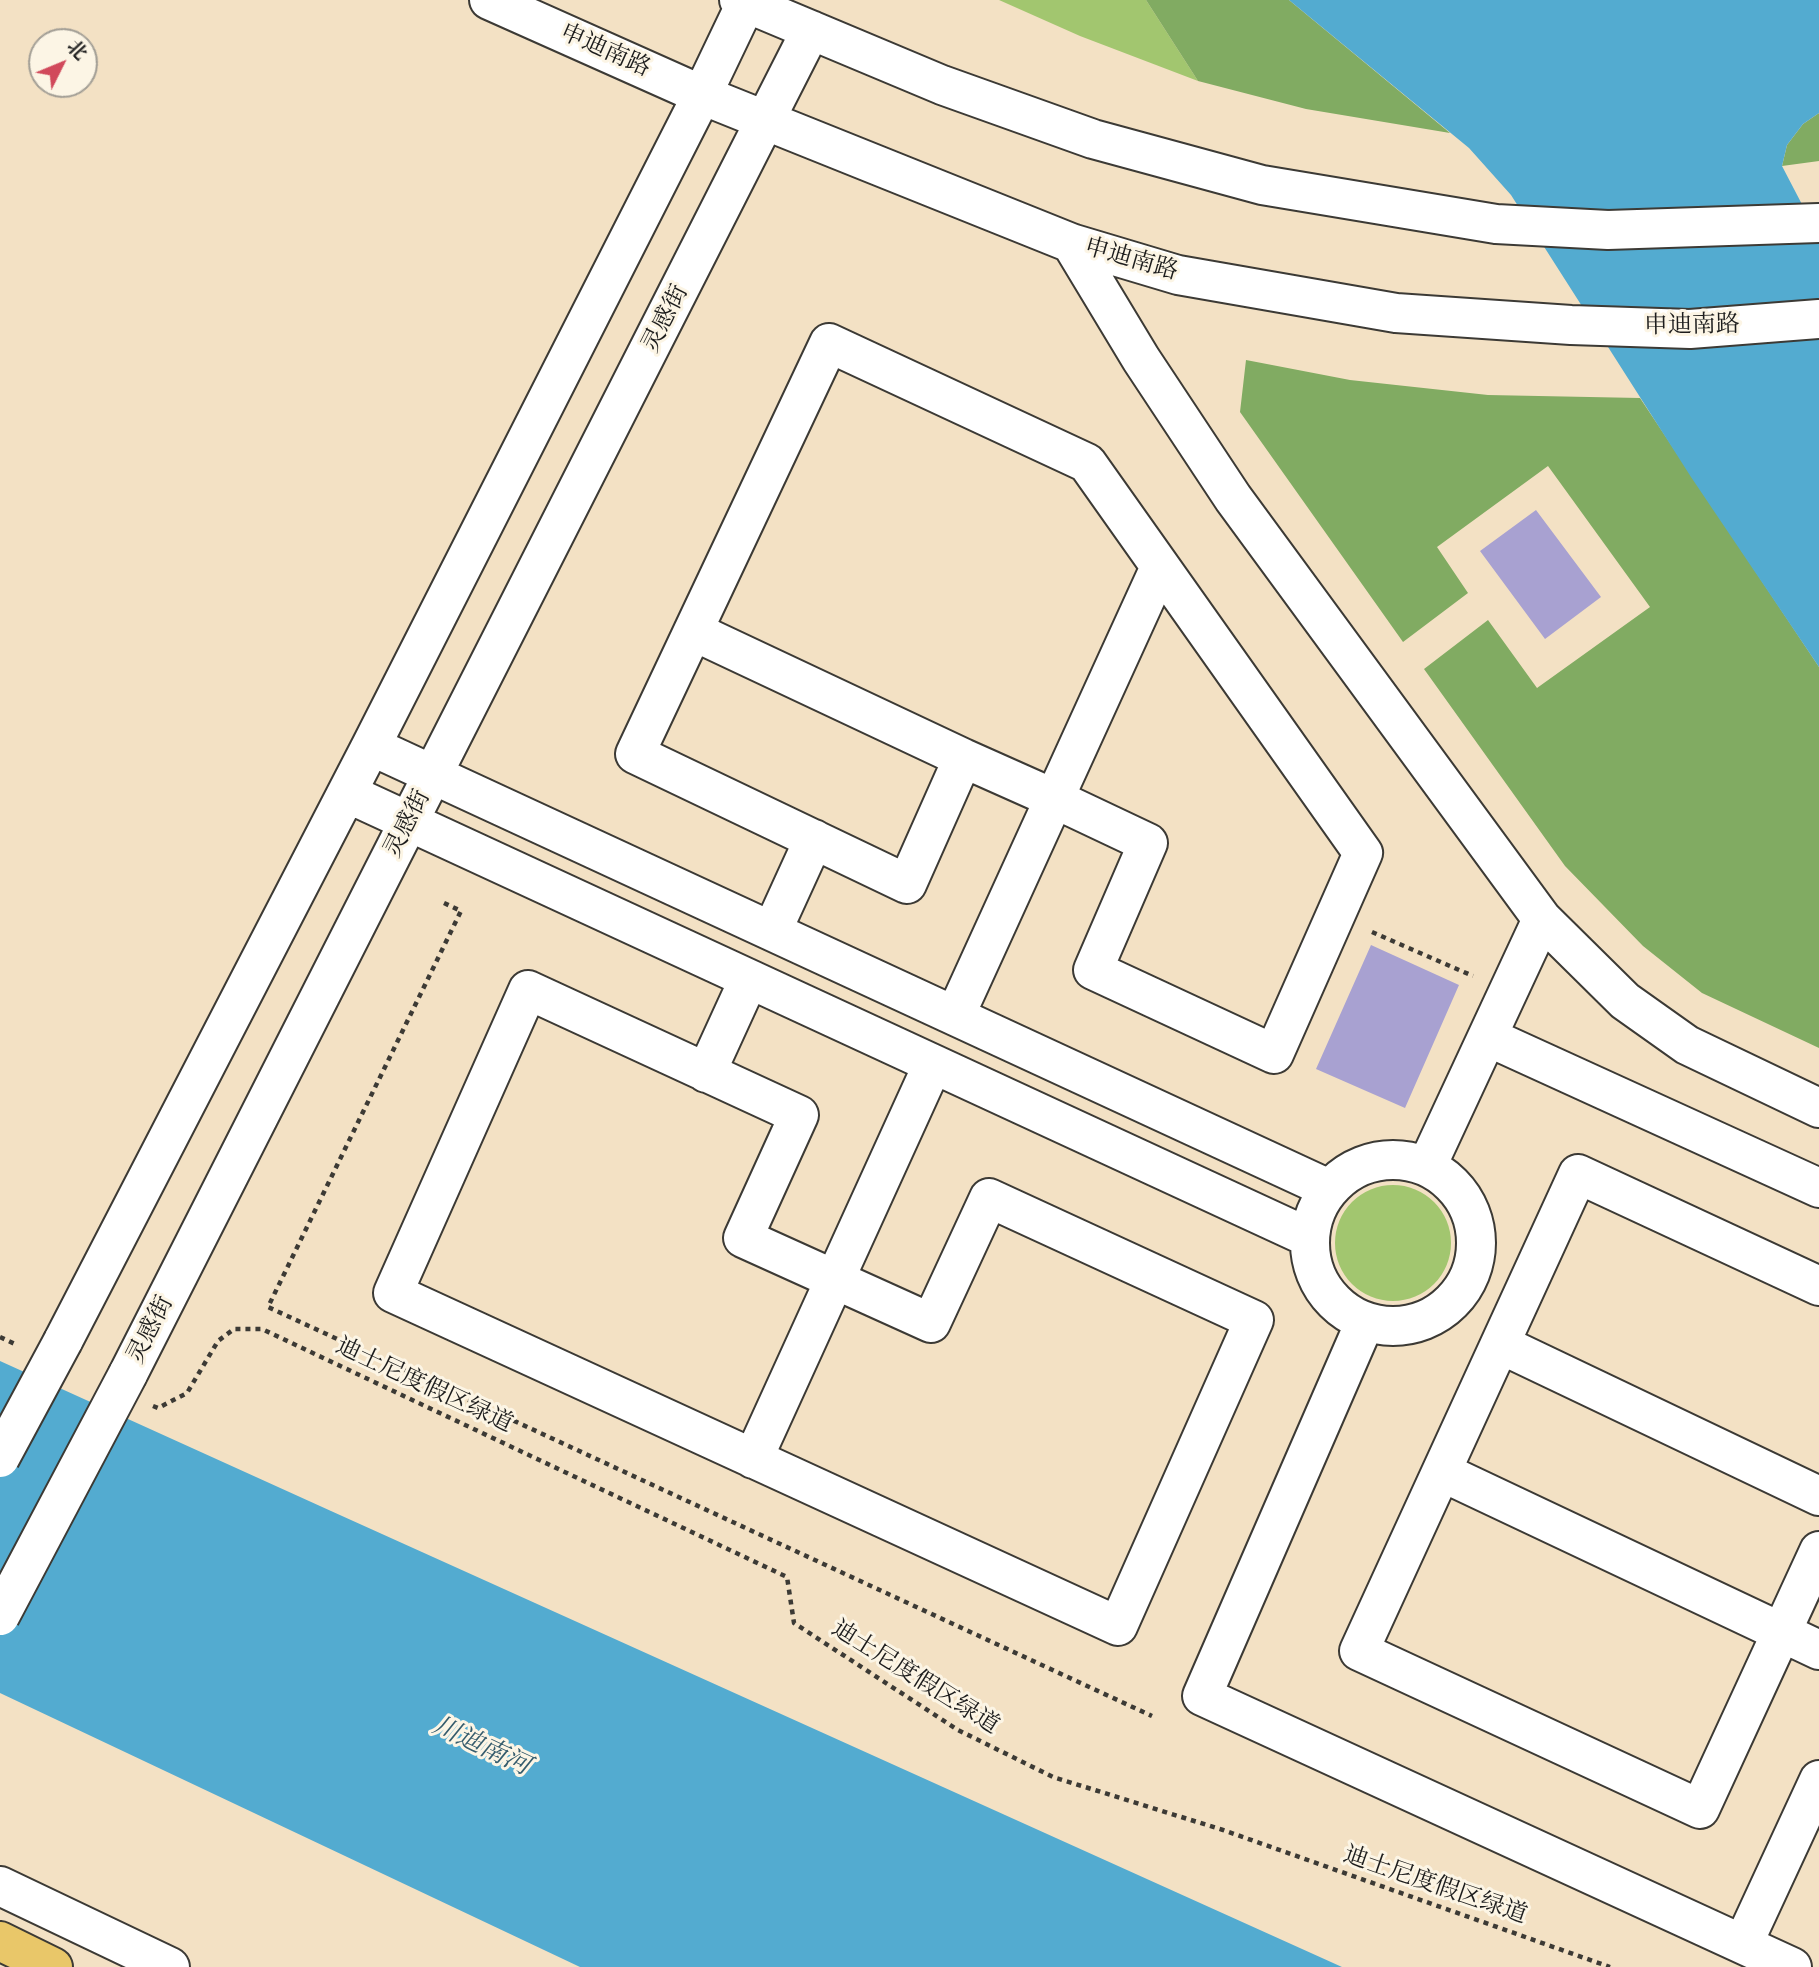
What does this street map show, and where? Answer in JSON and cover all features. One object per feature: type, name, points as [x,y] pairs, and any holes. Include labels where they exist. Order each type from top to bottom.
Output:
[{"type":"main road","points":[[0,1941],[53,1967]]},
{"type":"street","name":"申迪南路","points":[[489,0],[702,95],[1071,243],[1178,275],[1396,313],[1571,325],[1690,329],[1819,319]]},
{"type":"street","points":[[0,1458],[372,746],[702,95],[742,1],[942,85],[1093,139],[1262,185],[1496,224],[1608,230],[1819,223]]},
{"type":"street","name":"灵感街","points":[[0,1616],[128,1374],[811,30]]},
{"type":"street","points":[[1071,243],[1141,359],[1233,498],[1542,919],[1625,1001],[1687,1045],[1819,1108]]},
{"type":"street","points":[[693,631],[1148,843],[1093,970],[1274,1054],[1363,853],[1087,463],[829,343],[693,631],[635,754],[907,884],[963,758]]},
{"type":"street","points":[[955,1016],[1160,567]]},
{"type":"street","points":[[372,746],[1329,1189]]},
{"type":"street","points":[[347,793],[1310,1238]]},
{"type":"street","points":[[772,931],[814,839]]},
{"type":"street","points":[[1427,1166],[1542,919]]},
{"type":"street","points":[[706,1073],[749,979]]},
{"type":"street","points":[[528,990],[799,1115],[743,1238],[836,1279],[930,1323],[989,1198],[1254,1320],[1118,1626],[393,1293],[528,990]]},
{"type":"street","points":[[1488,1037],[1819,1188]]},
{"type":"street","points":[[753,1458],[933,1064]]},
{"type":"street","points":[[1401,1159],[1427,1166],[1451,1182],[1468,1205],[1477,1232],[1472,1270],[1465,1287],[1446,1308],[1422,1322],[1393,1327],[1365,1322],[1342,1309],[1324,1289],[1312,1265],[1310,1238],[1315,1212],[1329,1189],[1350,1171],[1374,1161],[1401,1159]]},
{"type":"street","points":[[1819,1286],[1578,1174],[1359,1651],[1700,1809],[1819,1551]]},
{"type":"street","points":[[1365,1322],[1202,1696],[1792,1967]]},
{"type":"street","points":[[1500,1344],[1819,1496]]},
{"type":"street","points":[[1442,1472],[1819,1650]]},
{"type":"street","points":[[1743,1944],[1819,1780]]},
{"type":"street","points":[[0,1886],[170,1967]]},
{"type":"path","points":[[1361,927],[1480,979]]},
{"type":"path","name":"迪士尼度假区绿道","points":[[262,1329],[787,1577],[794,1623],[958,1730],[1053,1777],[1223,1830],[1610,1967]]},
{"type":"green space","points":[[999,0],[1146,0],[1198,81],[1080,36]]},
{"type":"green space","points":[[1146,0],[1289,0],[1450,133],[1306,109],[1198,81]]},
{"type":"green space","points":[[1819,113],[1819,161],[1782,166],[1787,145],[1803,124]]},
{"type":"green space","points":[[1246,360],[1350,380],[1488,395],[1640,398],[1819,667],[1819,1048],[1702,993],[1643,946],[1565,866],[1424,669],[1488,620],[1537,688],[1650,607],[1548,466],[1437,547],[1468,593],[1403,642],[1240,412]]},
{"type":"green space","points":[[1393,1185],[1415,1190],[1434,1202],[1446,1221],[1451,1243],[1446,1265],[1434,1284],[1415,1296],[1393,1301],[1371,1296],[1352,1284],[1340,1265],[1335,1243],[1340,1221],[1352,1202],[1371,1190]]},
{"type":"water","points":[[1289,0],[1819,0],[1819,113],[1803,124],[1787,145],[1782,166],[1819,237],[1819,667],[1691,477],[1511,195],[1469,148]]},
{"type":"water","name":"川迪南河","points":[[0,1361],[1342,1967],[580,1967],[0,1693]]},
{"type":"building","points":[[1536,510],[1601,597],[1545,639],[1480,551]]},
{"type":"building","points":[[1371,945],[1459,985],[1405,1108],[1316,1069]]}]
